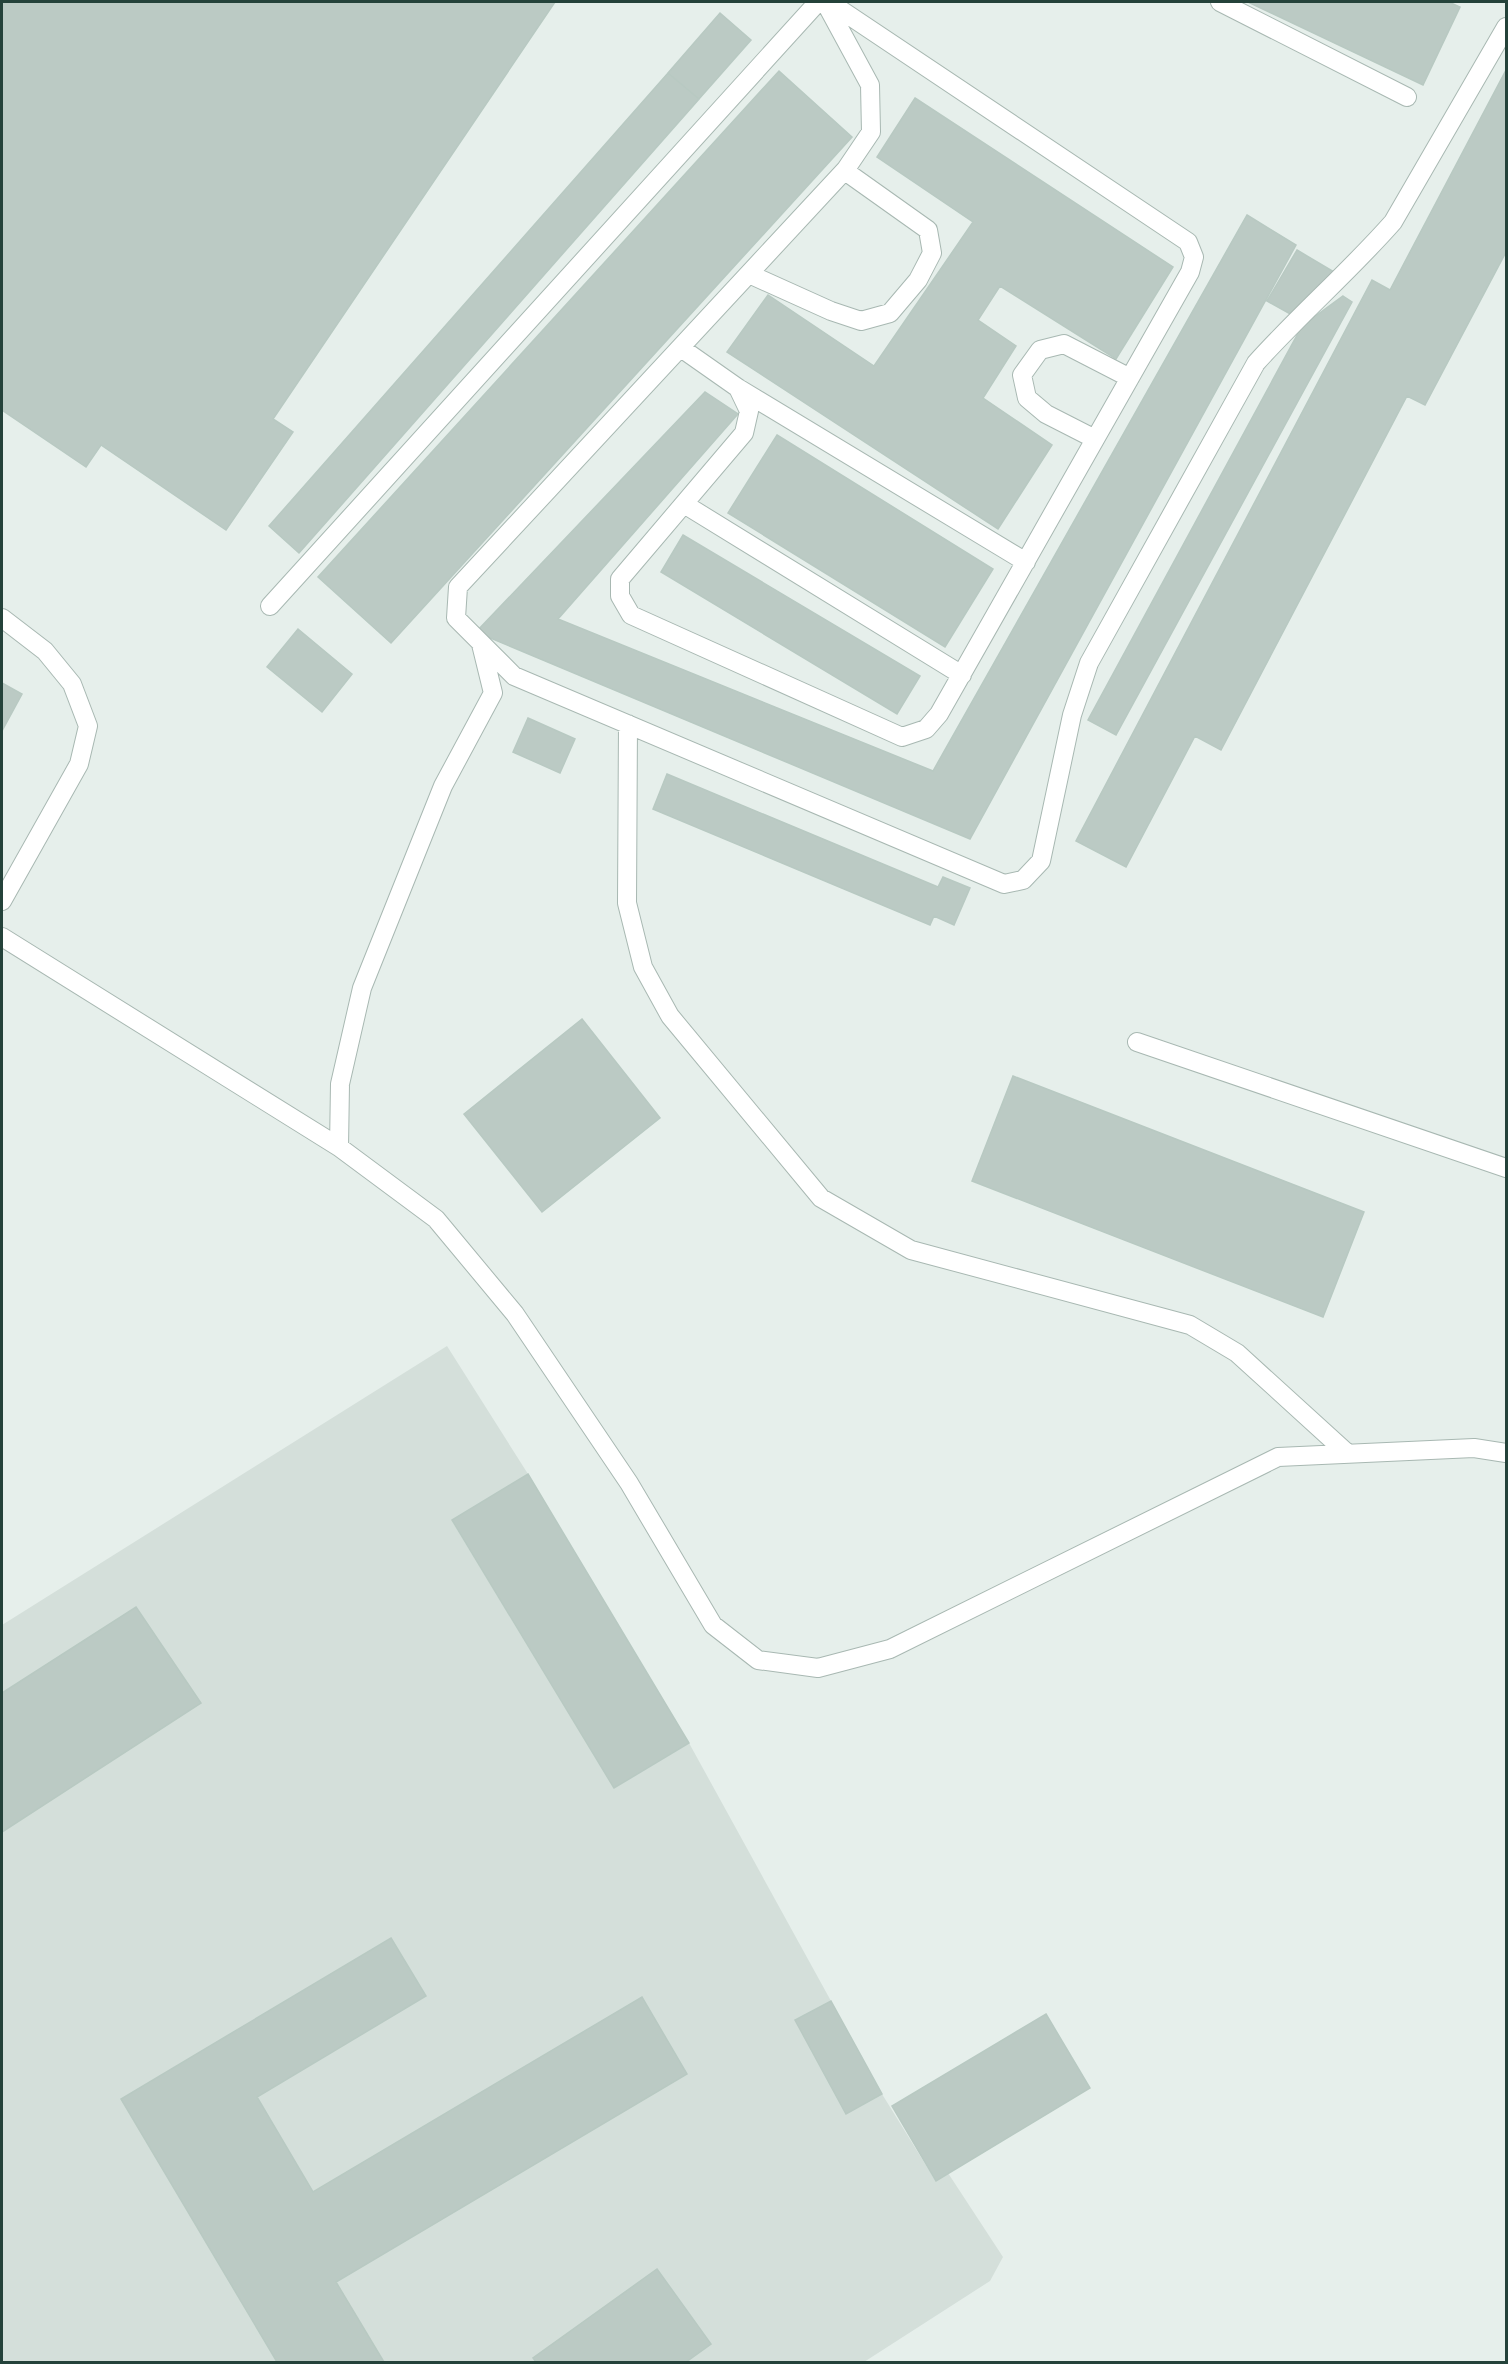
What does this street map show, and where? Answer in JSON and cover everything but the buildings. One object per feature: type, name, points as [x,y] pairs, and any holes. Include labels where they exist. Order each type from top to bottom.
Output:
[{"type":"street","points":[[270,606],[818,2]]},
{"type":"street","points":[[827,2],[870,85],[871,132],[845,171],[458,587],[456,618],[514,676],[1004,884],[1023,880],[1041,861],[1072,715],[1089,663],[1256,363],[1292,322],[1372,246],[1393,222],[1506,27]]},
{"type":"street","points":[[738,388],[749,411],[744,433],[620,579],[620,596],[631,615],[902,737],[926,729],[939,714],[1190,272],[1194,257],[1188,242],[827,2]]},
{"type":"street","points":[[1220,2],[1407,97]]},
{"type":"street","points":[[749,274],[831,311],[861,321],[890,312],[918,280],[932,253],[928,230],[845,171]]},
{"type":"street","points":[[1095,439],[1046,414],[1027,398],[1022,375],[1040,350],[1064,344],[1130,378]]},
{"type":"street","points":[[681,348],[738,388],[1026,562]]},
{"type":"street","points":[[684,504],[962,675]]},
{"type":"street","points":[[2,618],[45,651],[72,684],[88,726],[79,764],[2,901]]},
{"type":"street","points":[[339,1147],[340,1084],[362,988],[443,786],[493,693],[481,643]]},
{"type":"street","points":[[628,724],[627,903],[643,966],[670,1016],[821,1198],[911,1250],[1190,1325],[1237,1353],[1348,1454]]},
{"type":"street","points":[[2,937],[339,1147],[436,1219],[515,1314],[629,1483],[713,1625],[758,1660],[818,1668],[890,1648],[1278,1457],[1474,1448],[1506,1453]]},
{"type":"street","points":[[1137,1042],[1506,1168]]},
{"type":"shaded area","points":[[447,1346],[528,1474],[452,1521],[614,1788],[689,1743],[831,2001],[796,2021],[846,2114],[882,2094],[935,2180],[948,2173],[1003,2257],[990,2281],[864,2362],[2,2362],[2,1625]]}]
